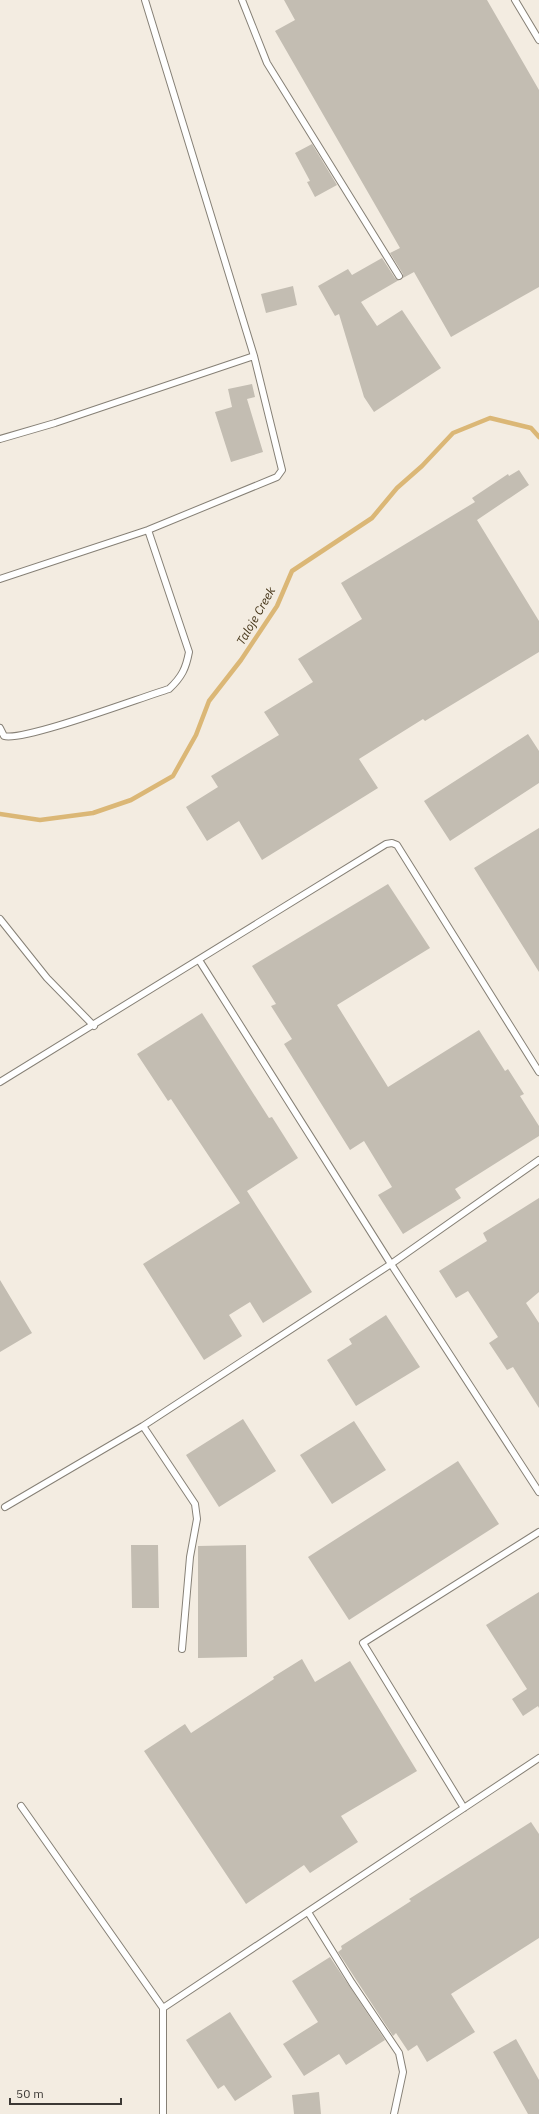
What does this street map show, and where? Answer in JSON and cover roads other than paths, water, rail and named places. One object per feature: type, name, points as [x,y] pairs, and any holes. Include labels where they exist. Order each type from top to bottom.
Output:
[{"type":"lane","points":[[0,579],[148,530],[277,477],[281,473],[282,465],[254,356],[145,0]]},
{"type":"lane","points":[[242,0],[267,63],[399,276]]},
{"type":"lane","points":[[515,0],[539,40]]},
{"type":"lane","points":[[0,439],[55,423],[254,356]]},
{"type":"lane","points":[[0,728],[4,736],[9,737],[37,732],[169,689],[180,678],[186,668],[189,652],[148,530]]},
{"type":"lane","points":[[0,1082],[94,1026],[386,844],[392,843],[398,845],[539,1072]]},
{"type":"lane","points":[[0,919],[47,978],[94,1026]]},
{"type":"lane","points":[[199,960],[391,1264],[539,1492]]},
{"type":"lane","points":[[5,1507],[143,1426],[391,1264],[539,1160]]},
{"type":"lane","points":[[143,1426],[195,1504],[198,1512],[190,1557],[182,1649]]},
{"type":"lane","points":[[464,1808],[363,1643],[539,1532]]},
{"type":"lane","points":[[163,2008],[539,1758]]},
{"type":"lane","points":[[21,1806],[163,2008],[163,2114]]},
{"type":"lane","points":[[308,1912],[352,1983],[399,2053],[403,2072],[394,2114]]},
{"type":"waterway","name":"Taloje Creek","points":[[0,814],[40,820],[93,813],[131,800],[173,776],[196,735],[209,701],[241,660],[277,606],[292,571],[372,518],[397,488],[422,466],[453,433],[490,418],[531,428],[539,437]]}]
